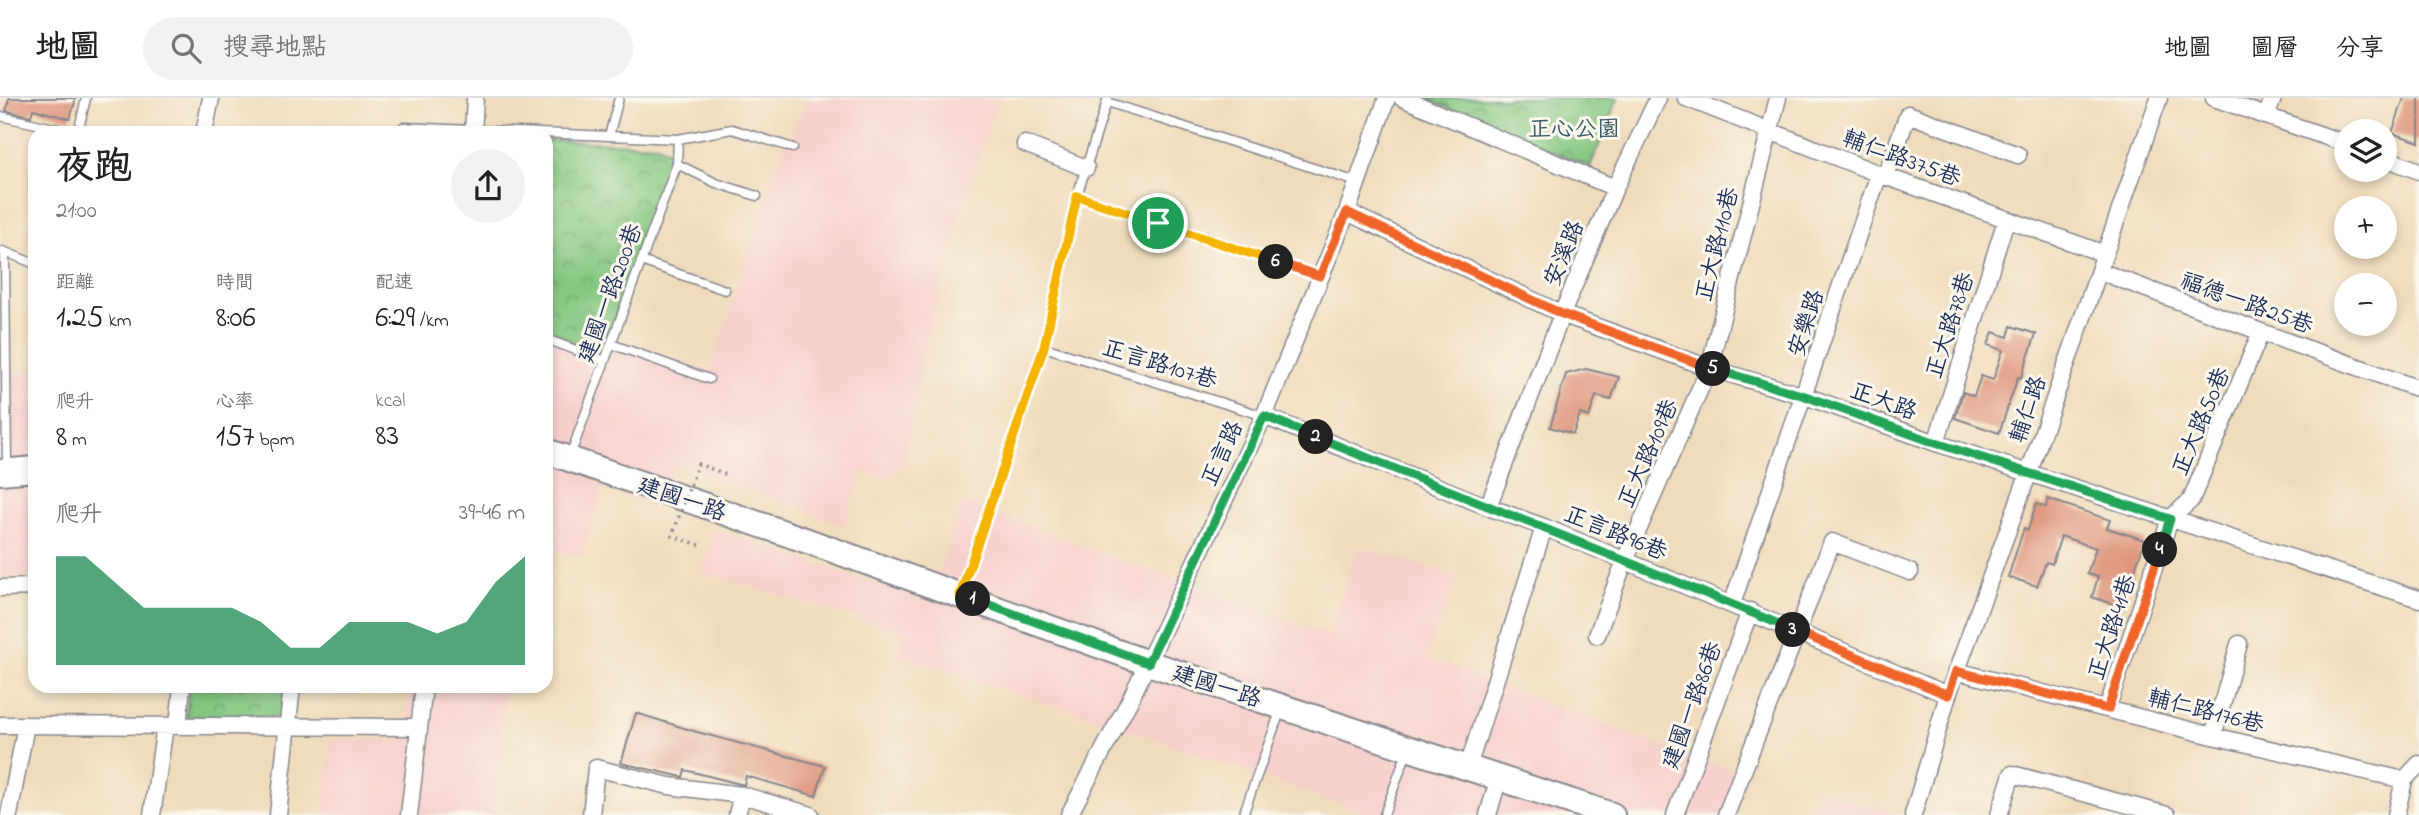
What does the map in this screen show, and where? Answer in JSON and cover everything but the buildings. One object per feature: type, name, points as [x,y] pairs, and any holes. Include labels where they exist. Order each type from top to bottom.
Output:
[{"type":"main road","name":"建國一路","points":[[558,455],[1148,663],[1409,746],[1612,815]]},
{"type":"main road","points":[[4,472],[28,470]]},
{"type":"street","points":[[205,126],[211,98]]},
{"type":"street","points":[[473,126],[475,98]]},
{"type":"street","name":"正言路","points":[[1069,815],[1148,663],[1264,416],[1347,212],[1387,98]]},
{"type":"street","points":[[1402,98],[1615,188]]},
{"type":"street","name":"安溪路","points":[[1488,507],[1562,314],[1615,188],[1658,98]]},
{"type":"street","name":"輔仁路375巷","points":[[1686,98],[1882,175],[2105,254]]},
{"type":"street","name":"正大路110巷","points":[[1709,368],[1778,98]]},
{"type":"street","name":"輔仁路","points":[[1913,815],[1956,671],[2029,472],[2159,98]]},
{"type":"street","points":[[2214,98],[2334,139]]},
{"type":"street","points":[[2267,115],[2273,98]]},
{"type":"street","name":"安樂路","points":[[1732,604],[1882,175],[1908,114],[2018,155]]},
{"type":"street","points":[[1025,144],[1086,168]]},
{"type":"street","points":[[2397,163],[2419,171]]},
{"type":"street","name":"正大路","points":[[1347,212],[1562,314],[1709,368],[1805,396],[1936,443],[2419,599]]},
{"type":"street","name":"正大路78巷","points":[[1936,443],[2006,220]]},
{"type":"street","name":"福德一路25巷","points":[[2099,271],[2419,389]]},
{"type":"street","name":"正大路50巷","points":[[2170,519],[2191,500],[2261,332]]},
{"type":"street","name":"正大路109巷","points":[[1597,635],[1625,560],[1709,368]]},
{"type":"street","name":"正言路96巷","points":[[1264,416],[1625,560],[1948,695]]},
{"type":"street","name":"正大路41巷","points":[[2108,709],[2170,519]]},
{"type":"street","points":[[1468,767],[1544,527]]},
{"type":"street","points":[[1726,815],[1832,542],[1910,572]]},
{"type":"street","points":[[0,588],[28,587]]},
{"type":"street","name":"建國一路86巷","points":[[1675,815],[1750,611]]},
{"type":"street","points":[[2213,736],[2239,644]]},
{"type":"street","name":"輔仁路176巷","points":[[1956,671],[2213,736],[2404,780]]},
{"type":"street","points":[[152,815],[180,693]]},
{"type":"street","points":[[278,815],[291,693]]},
{"type":"street","points":[[409,815],[423,693]]},
{"type":"street","points":[[0,725],[419,726]]},
{"type":"street","points":[[9,815],[26,725]]},
{"type":"street","points":[[2396,815],[2404,780],[2419,764]]},
{"type":"street","points":[[591,815],[596,768],[669,786],[742,796],[811,815]]},
{"type":"street","points":[[1999,815],[2012,774],[2167,815]]},
{"type":"street","points":[[1488,815],[1499,777]]},
{"type":"street","points":[[737,815],[742,796]]},
{"type":"lane","points":[[80,126],[86,98]]},
{"type":"lane","points":[[609,136],[619,98]]},
{"type":"lane","points":[[960,595],[1044,347],[1077,196],[1107,100],[1357,182]]},
{"type":"lane","points":[[0,116],[46,126]]},
{"type":"lane","points":[[553,134],[678,139],[732,129],[793,148]]},
{"type":"lane","name":"建國一路200巷","points":[[558,455],[611,344],[677,164],[678,139]]},
{"type":"lane","points":[[677,164],[716,183],[757,196]]},
{"type":"lane","points":[[1077,196],[1320,276]]},
{"type":"lane","points":[[4,472],[2,251],[28,261]]},
{"type":"lane","points":[[641,261],[725,290]]},
{"type":"lane","points":[[553,342],[604,361]]},
{"type":"lane","points":[[611,344],[709,379]]},
{"type":"lane","name":"正言路107巷","points":[[1044,347],[1264,416]]},
{"type":"lane","points":[[1243,815],[1282,705]]},
{"type":"lane","points":[[1384,815],[1409,746]]},
{"type":"path","points":[[700,545],[672,536],[698,464],[728,475]]},
{"type":"shaded area","points":[[805,98],[998,98],[957,225],[919,370],[904,463],[887,478],[863,470],[845,525],[676,462],[658,508],[603,487],[581,556],[553,550],[553,334],[595,351],[605,348],[609,336],[710,372],[778,161],[805,105]]},
{"type":"shaded area","points":[[28,373],[28,576],[0,578],[0,375]]},
{"type":"shaded area","points":[[962,502],[1329,636],[1358,547],[1458,577],[1426,657],[1630,735],[1747,776],[1735,815],[1372,815],[1132,731],[897,655],[904,632],[702,572],[714,529],[930,602]]},
{"type":"shaded area","points":[[410,693],[504,693],[494,815],[324,815],[330,739],[402,741]]},
{"type":"shaded area","points":[[1818,789],[1841,797],[1899,815],[1810,815]]},
{"type":"green space","name":"正心公園","points":[[1424,98],[1618,98],[1590,167]]},
{"type":"green space","points":[[553,140],[659,145],[672,154],[672,162],[605,348],[595,351],[553,334]]},
{"type":"green space","points":[[188,693],[284,693],[281,717],[186,717]]},
{"type":"route","points":[[1077,196],[1158,223],[1320,276],[1347,212],[1562,314],[1709,368],[1805,396],[1936,443],[2170,519],[2108,709],[1956,671],[1948,695],[1750,611],[1264,416],[1148,663],[960,595],[1044,347],[1077,196]]}]
